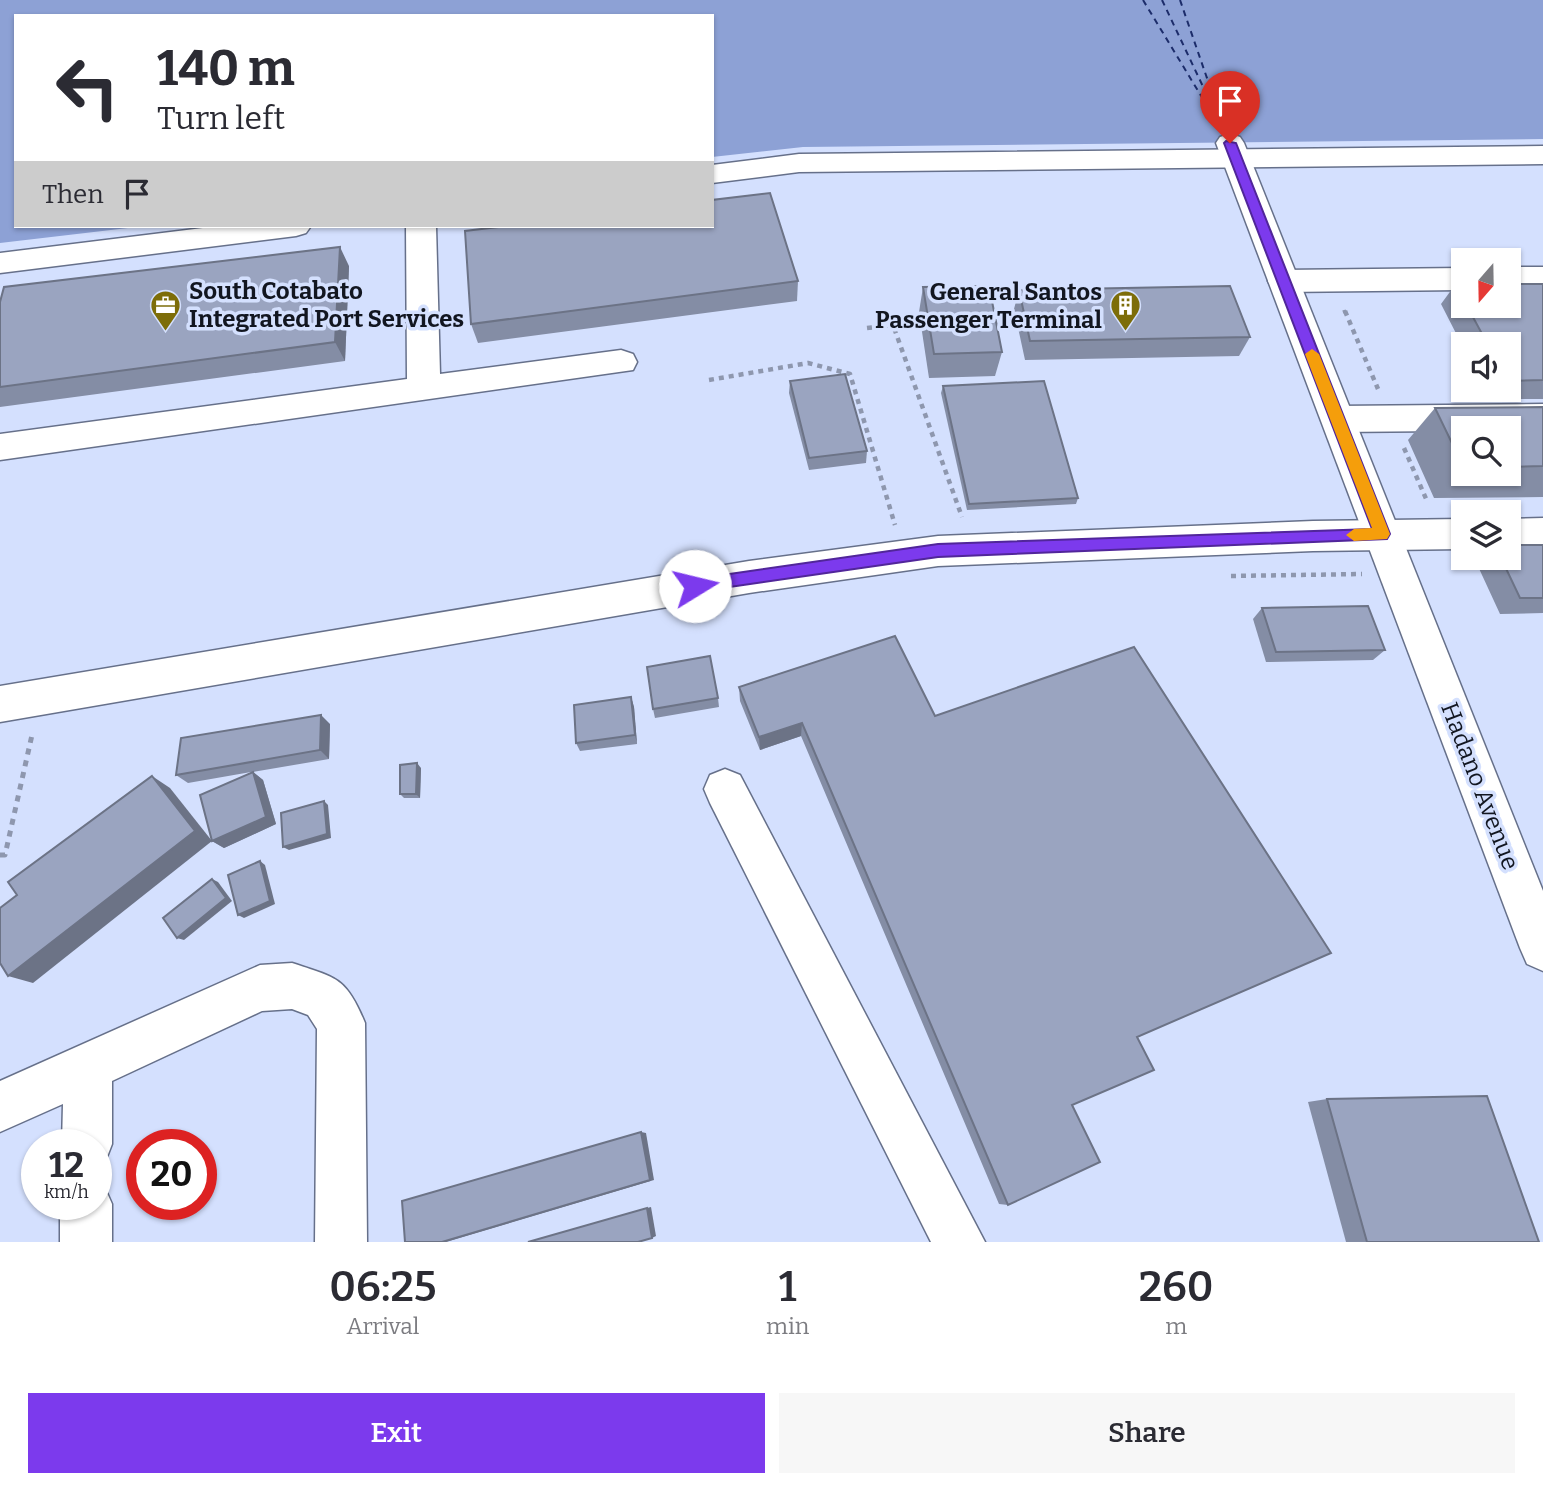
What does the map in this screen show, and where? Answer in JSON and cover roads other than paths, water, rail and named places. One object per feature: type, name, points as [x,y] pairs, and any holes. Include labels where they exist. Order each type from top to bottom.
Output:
[{"type":"main road","points":[[714,174],[799,163],[1233,151],[1543,155]]},
{"type":"main road","name":"Hadano Avenue","points":[[1233,151],[1543,948]]},
{"type":"main road","points":[[0,263],[280,228]]},
{"type":"main road","points":[[421,228],[424,389]]},
{"type":"main road","points":[[1521,278],[1543,278]]},
{"type":"main road","points":[[1283,281],[1451,279]]},
{"type":"main road","points":[[0,447],[621,362]]},
{"type":"main road","points":[[1338,419],[1543,417]]},
{"type":"main road","points":[[1521,534],[1543,533]]},
{"type":"main road","points":[[0,704],[749,577],[938,551],[1382,534],[1451,534]]},
{"type":"main road","points":[[726,789],[959,1242]]},
{"type":"main road","points":[[0,1107],[260,988],[292,986],[324,997],[341,1023],[341,1242]]},
{"type":"main road","points":[[87,1129],[88,1067]]},
{"type":"main road","points":[[86,1220],[86,1242]]},
{"type":"water","points":[[0,0],[1543,0],[1543,139],[803,147],[714,157],[714,14],[14,14],[14,228],[128,228],[0,243]]},
{"type":"place","name":"South Cotabato Integrated Port Services","points":[[166,332]]},
{"type":"place","name":"General Santos Passenger Terminal","points":[[1125,333]]}]
